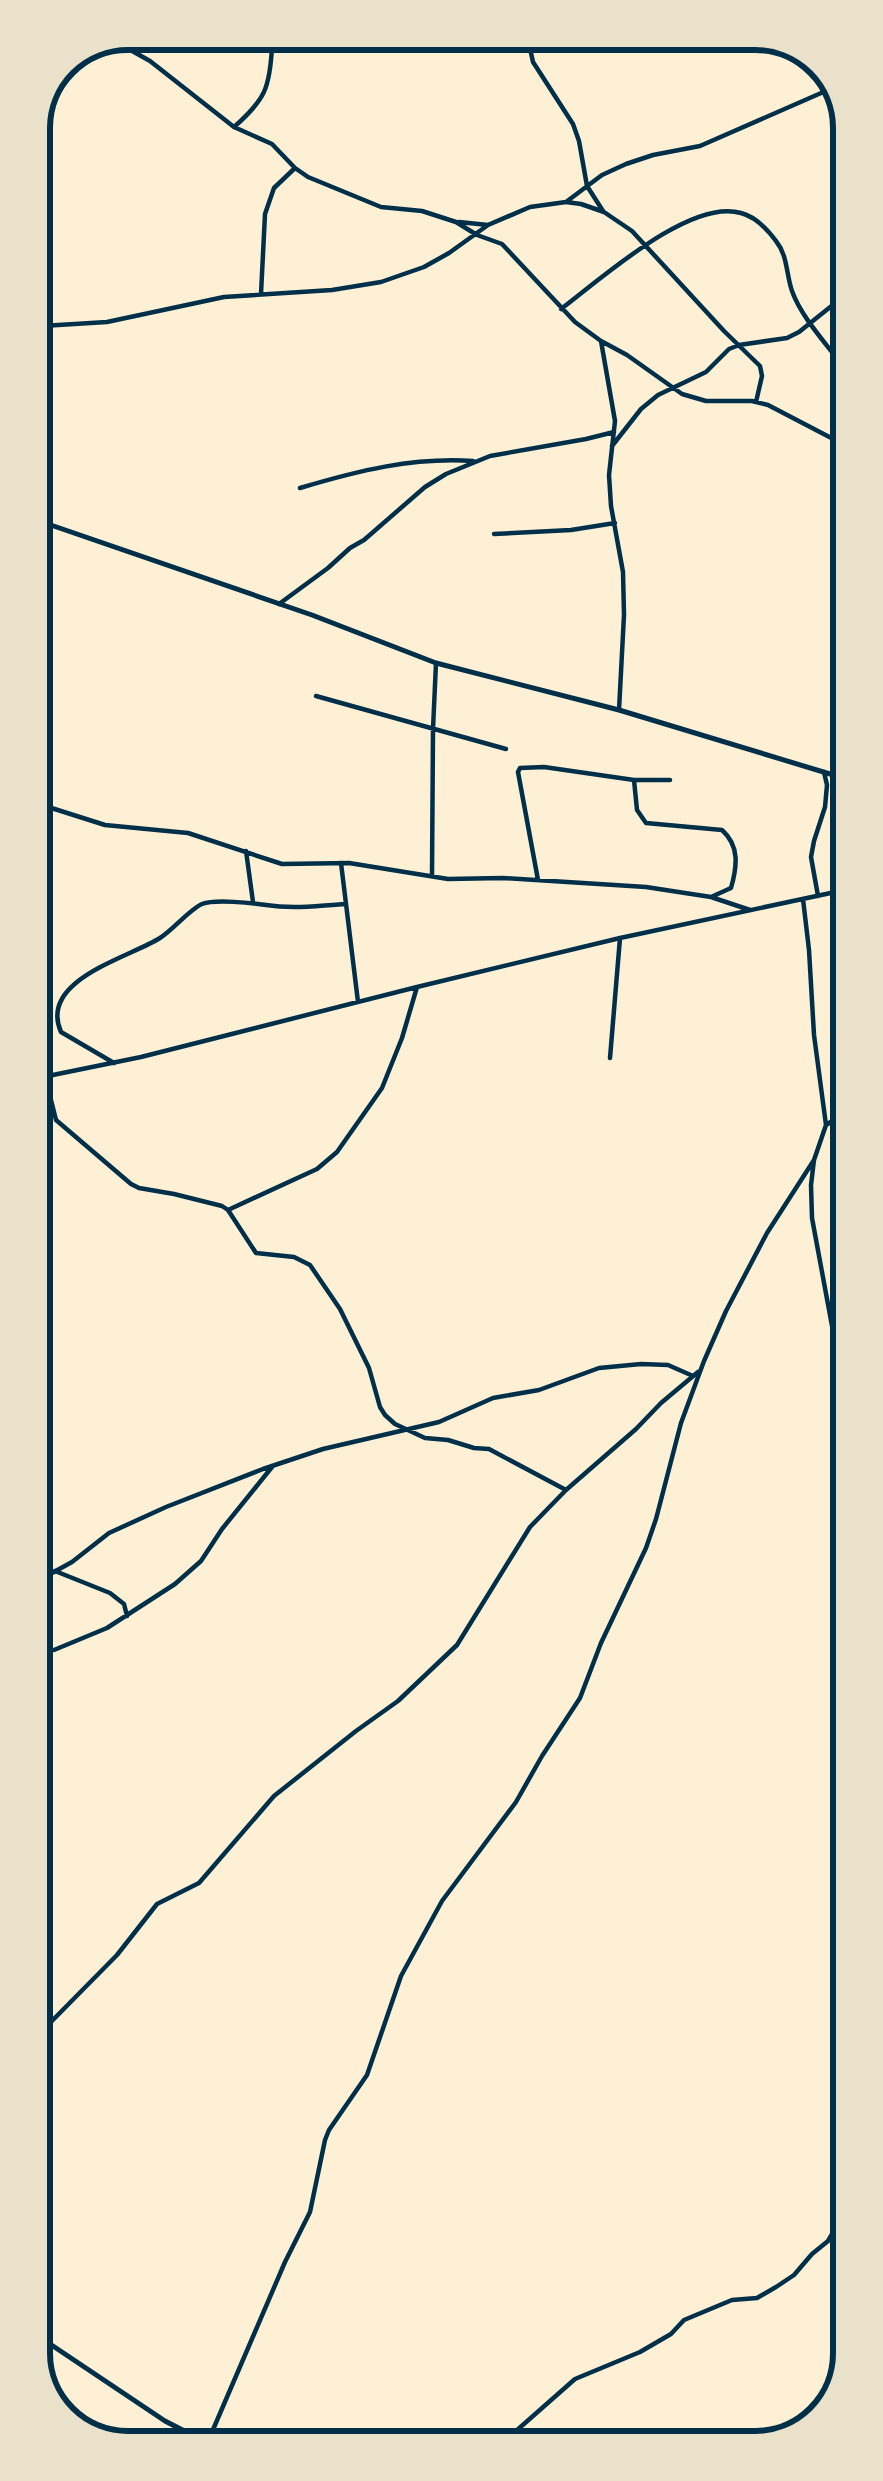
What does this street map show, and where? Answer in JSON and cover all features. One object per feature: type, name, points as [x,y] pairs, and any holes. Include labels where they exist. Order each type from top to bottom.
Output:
[{"type":"street","points":[[129,50],[150,61],[234,127],[268,142],[295,168],[308,176],[373,204],[422,211],[456,222],[488,225]]},
{"type":"street","points":[[234,127],[253,110],[263,96],[271,70],[272,50]]},
{"type":"street","points":[[530,50],[533,62],[577,133],[587,186],[604,212]]},
{"type":"street","points":[[566,202],[602,175],[626,164],[653,155],[700,146],[823,91]]},
{"type":"street","points":[[261,294],[265,214],[274,188],[295,168]]},
{"type":"street","points":[[50,326],[90,324],[207,300],[261,294],[332,290],[396,279],[424,267],[477,235],[488,225],[530,207],[566,202],[581,204],[604,212],[632,231],[760,366],[762,376],[756,402]]},
{"type":"street","points":[[561,308],[645,245],[705,213],[727,211],[750,216],[776,241],[782,250],[792,291],[810,322],[833,353]]},
{"type":"street","points":[[456,222],[477,235],[498,242],[507,248],[561,308],[601,341],[628,355],[671,388],[697,400],[756,402],[778,409],[833,439]]},
{"type":"street","points":[[612,446],[642,409],[658,394],[706,372],[726,352],[739,345],[787,338],[833,305]]},
{"type":"street","points":[[601,341],[610,381],[615,421],[609,475],[623,572],[624,615],[619,710]]},
{"type":"street","points":[[279,604],[328,568],[350,548],[364,540],[426,487],[446,474],[490,456],[586,440],[614,432]]},
{"type":"street","points":[[300,488],[352,472],[404,462],[474,461]]},
{"type":"street","points":[[494,534],[571,530],[615,524]]},
{"type":"street","points":[[50,525],[279,604],[436,663],[619,710],[833,775]]},
{"type":"street","points":[[432,876],[433,729],[436,663]]},
{"type":"street","points":[[316,696],[506,749]]},
{"type":"street","points":[[538,880],[518,772],[520,768],[544,767],[634,780],[670,780]]},
{"type":"street","points":[[818,896],[812,857],[814,841],[825,807],[827,785],[824,772]]},
{"type":"street","points":[[634,780],[637,810],[646,824],[722,830],[729,837],[736,852],[736,871],[731,888],[711,897]]},
{"type":"street","points":[[50,808],[106,825],[188,833],[288,865],[355,863],[448,879],[503,878],[646,887],[711,897],[751,910]]},
{"type":"street","points":[[246,851],[253,902]]},
{"type":"street","points":[[341,863],[358,1002]]},
{"type":"street","points":[[50,1076],[114,1063],[620,938],[833,893]]},
{"type":"street","points":[[212,2431],[285,2262],[310,2212],[327,2135],[367,2075],[401,1976],[442,1901],[516,1802],[542,1756],[580,1698],[601,1643],[646,1548],[656,1519],[681,1423],[699,1372],[726,1311],[767,1233],[814,1160],[826,1125],[814,1035],[809,950],[803,899]]},
{"type":"street","points":[[114,1063],[61,1032],[57,1012],[64,994],[109,963],[161,937],[202,904],[253,902],[265,905],[313,907],[346,904]]},
{"type":"street","points":[[610,1058],[620,938]]},
{"type":"street","points":[[228,1210],[317,1169],[337,1152],[382,1088],[402,1038],[417,987]]},
{"type":"street","points":[[50,1096],[56,1120],[131,1184],[139,1188],[210,1201],[228,1210],[256,1253],[294,1257],[310,1265],[340,1308],[361,1350],[385,1415],[395,1424],[433,1440],[448,1440],[474,1448],[489,1449],[566,1490]]},
{"type":"street","points":[[826,1125],[833,1120]]},
{"type":"street","points":[[814,1160],[812,1218],[833,1331]]},
{"type":"street","points":[[50,1574],[72,1562],[109,1533],[166,1507],[272,1466],[323,1449],[408,1431],[439,1422],[493,1398],[539,1390],[599,1368],[641,1364],[668,1365],[693,1376]]},
{"type":"street","points":[[50,2023],[117,1955],[157,1904],[199,1883],[274,1796],[356,1731],[398,1701],[457,1645],[530,1527],[566,1490],[636,1429],[661,1403],[699,1372]]},
{"type":"street","points":[[54,1650],[107,1628],[175,1584],[201,1560],[222,1529],[272,1466]]},
{"type":"street","points":[[55,1571],[110,1593],[124,1604],[127,1616]]},
{"type":"street","points":[[516,2431],[575,2379],[640,2352],[671,2334],[684,2320],[732,2300],[757,2298],[788,2279],[812,2254],[828,2242],[833,2233]]},
{"type":"street","points":[[50,2344],[165,2421],[184,2431]]}]
